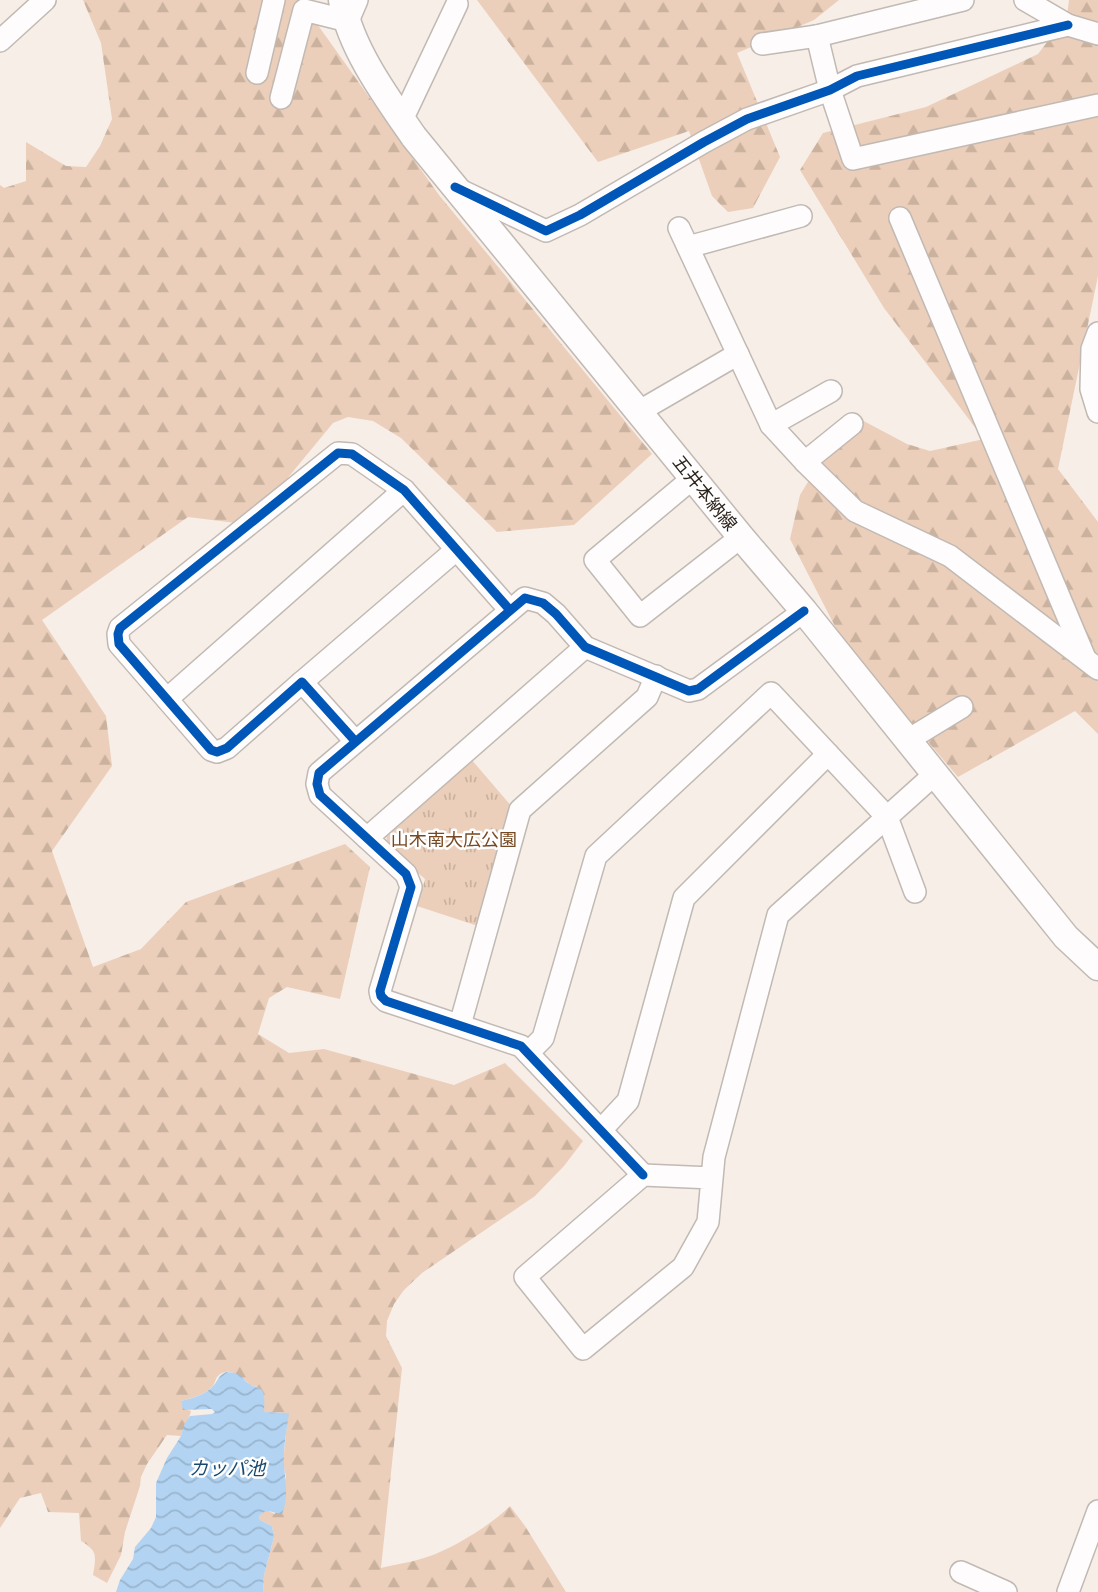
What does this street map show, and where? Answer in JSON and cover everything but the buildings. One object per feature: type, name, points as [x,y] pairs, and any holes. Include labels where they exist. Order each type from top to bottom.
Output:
[{"type":"main road","name":"五井本納線","points":[[349,7],[369,69],[414,137],[804,611],[1066,937],[1098,967]]},
{"type":"street","points":[[0,41],[45,0]]},
{"type":"street","points":[[257,73],[274,0]]},
{"type":"street","points":[[762,44],[817,36],[963,0]]},
{"type":"street","points":[[1026,0],[1068,25],[1098,34]]},
{"type":"street","points":[[402,120],[457,5]]},
{"type":"street","points":[[281,98],[304,10],[349,7]]},
{"type":"street","points":[[455,187],[546,231],[580,215],[747,119],[830,90],[858,76],[1068,25]]},
{"type":"street","points":[[817,36],[830,90],[853,159],[1098,105]]},
{"type":"street","points":[[801,216],[683,237],[771,425],[855,511],[950,556],[1092,665]]},
{"type":"street","points":[[900,218],[1092,665]]},
{"type":"street","points":[[1098,333],[1092,349],[1091,388],[1098,412]]},
{"type":"street","points":[[638,412],[738,354]]},
{"type":"street","points":[[771,425],[831,391]]},
{"type":"street","points":[[805,462],[852,424]]},
{"type":"street","points":[[456,550],[227,748],[218,751],[211,750],[119,644],[120,628],[338,453],[352,454],[404,489],[509,609]]},
{"type":"street","points":[[693,478],[595,560],[640,616],[741,537]]},
{"type":"street","points":[[167,699],[404,489]]},
{"type":"street","points":[[643,1175],[521,1046],[386,1001],[381,996],[380,991],[411,887],[406,874],[320,795],[317,784],[319,774],[525,598],[544,603],[584,648],[689,691],[698,689],[804,611]]},
{"type":"street","points":[[367,838],[584,648]]},
{"type":"street","points":[[460,1025],[520,810],[647,697],[656,676]]},
{"type":"street","points":[[302,682],[355,741]]},
{"type":"street","points":[[528,1053],[543,1038],[596,856],[771,693],[887,817],[915,892]]},
{"type":"street","points":[[908,740],[962,707]]},
{"type":"street","points":[[601,1130],[628,1101],[684,898],[828,754]]},
{"type":"street","points":[[712,1178],[643,1175],[524,1277],[583,1349],[683,1267],[708,1222],[714,1157],[778,915],[935,774]]},
{"type":"street","points":[[1068,1592],[1098,1513]]},
{"type":"street","points":[[961,1572],[1006,1592]]},
{"type":"green space","points":[[83,0],[300,0],[439,195],[652,454],[574,525],[497,532],[401,438],[373,421],[348,417],[333,423],[272,497],[244,524],[188,517],[42,620],[106,716],[112,766],[52,851],[93,967],[141,949],[186,902],[345,844],[370,867],[340,999],[287,987],[269,998],[258,1034],[289,1053],[324,1049],[454,1085],[505,1063],[583,1141],[564,1166],[535,1196],[422,1273],[404,1290],[387,1321],[386,1336],[402,1368],[381,1568],[440,1552],[483,1528],[510,1506],[566,1592],[263,1592],[264,1575],[274,1537],[272,1526],[259,1517],[266,1510],[275,1514],[286,1477],[283,1463],[288,1413],[264,1412],[260,1389],[229,1372],[217,1377],[213,1386],[205,1392],[181,1401],[185,1409],[191,1411],[189,1417],[181,1436],[167,1435],[147,1464],[125,1532],[121,1555],[107,1583],[93,1575],[94,1555],[81,1541],[79,1513],[48,1512],[41,1493],[20,1498],[0,1528],[0,185],[4,188],[26,181],[26,142],[66,166],[86,167],[100,146],[112,119],[101,43]]},
{"type":"green space","points":[[477,0],[839,0],[814,20],[737,53],[780,157],[753,208],[728,212],[712,196],[689,131],[598,162]]},
{"type":"green space","points":[[1069,0],[1098,0],[1098,276],[1058,469],[1098,522],[1098,734],[1075,711],[958,777],[843,642],[790,539],[800,495],[833,441],[858,418],[907,444],[930,451],[984,439],[884,308],[800,170],[823,133],[926,107],[1038,54],[1067,16]]},
{"type":"green space","name":"山木南大広公園","points":[[471,759],[513,808],[481,927],[417,906],[425,879],[387,845],[386,831]]},
{"type":"water","name":"カッパ池","points":[[226,1372],[239,1375],[263,1391],[264,1412],[289,1413],[284,1451],[284,1508],[282,1514],[266,1511],[259,1517],[272,1526],[274,1537],[264,1575],[263,1592],[116,1592],[133,1559],[135,1547],[151,1528],[156,1517],[156,1483],[184,1425],[190,1416],[215,1412],[212,1409],[183,1410],[181,1401],[207,1391]]},
{"type":"cycle path","points":[[455,187],[546,231],[580,215],[747,119],[830,90],[857,76],[1068,25]]},
{"type":"cycle path","points":[[355,741],[302,682],[227,748],[217,752],[211,750],[119,644],[120,628],[338,453],[352,454],[404,490],[509,609]]},
{"type":"cycle path","points":[[643,1175],[521,1046],[386,1001],[381,996],[380,991],[411,887],[406,874],[320,795],[317,784],[319,773],[525,598],[543,603],[585,647],[689,691],[698,689],[804,611]]}]
